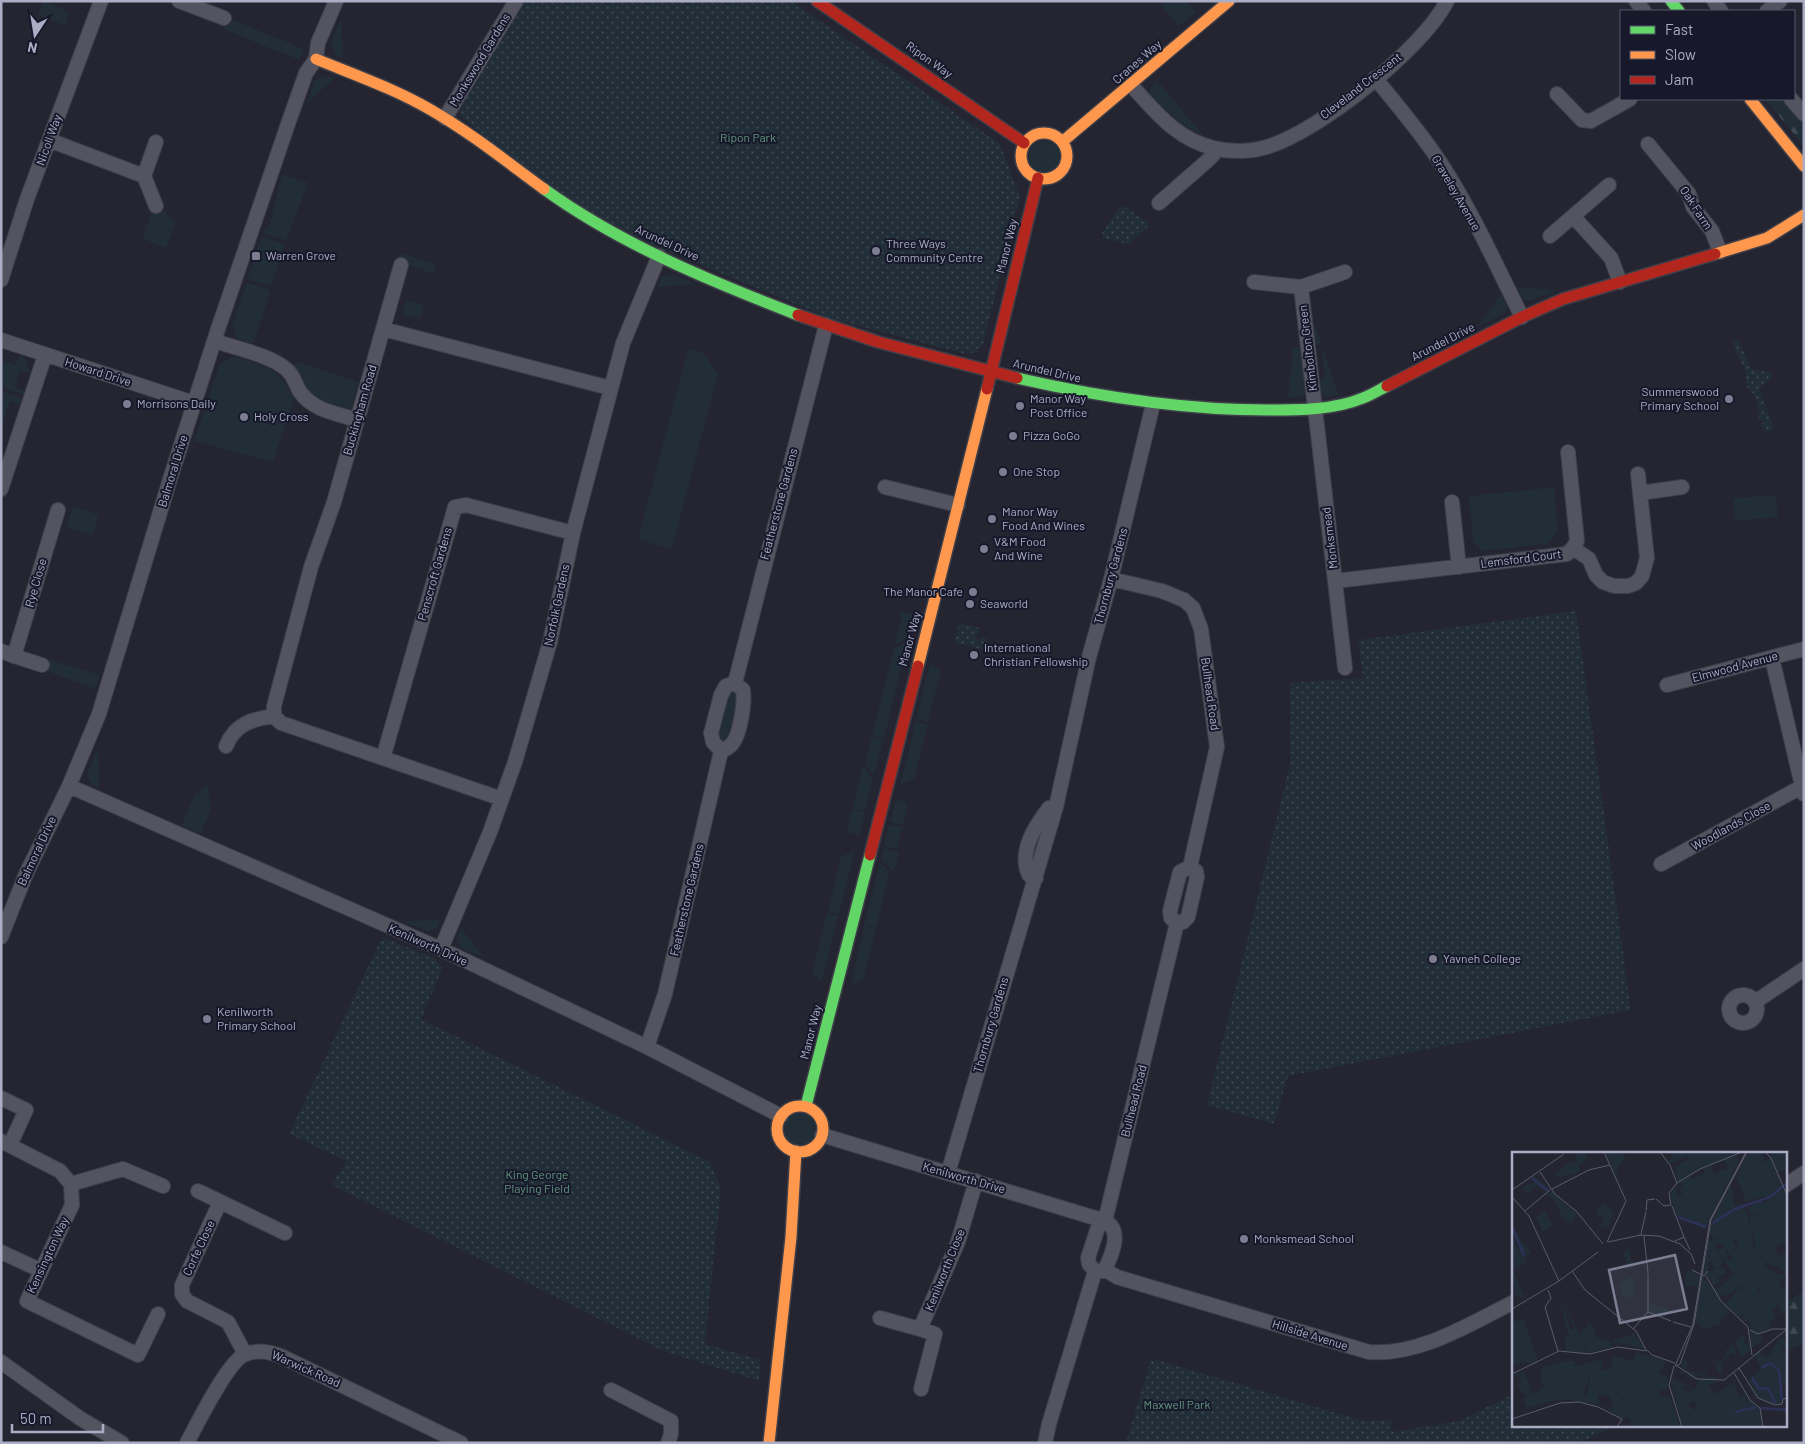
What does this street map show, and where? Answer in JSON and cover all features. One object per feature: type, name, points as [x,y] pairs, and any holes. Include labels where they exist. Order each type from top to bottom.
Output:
[{"type":"street","name":"Nicoll Way","points":[[1,280],[49,140],[101,1]]},
{"type":"street","points":[[179,1],[224,18]]},
{"type":"street","name":"Balmoral Drive","points":[[1,937],[26,874],[70,786],[102,707],[194,403],[288,121],[306,72],[316,59],[318,43],[336,1]]},
{"type":"street","name":"Monkswood Gardens","points":[[445,118],[516,1]]},
{"type":"street","name":"Ripon Way","points":[[818,1],[1024,143]]},
{"type":"street","name":"Cranes Way","points":[[1062,142],[1229,1]]},
{"type":"street","name":"Cleveland Crescent","points":[[1131,85],[1171,127],[1197,143],[1214,148],[1238,151],[1263,148],[1293,136],[1334,110],[1376,78],[1430,26],[1447,1]]},
{"type":"street","points":[[1768,10],[1780,1]]},
{"type":"street","name":"Arundel Drive","points":[[316,59],[389,89],[445,118],[592,221],[659,256],[826,325],[909,351],[991,372],[1075,392],[1153,404],[1224,410],[1331,408],[1363,398],[1522,317],[1563,299],[1767,238],[1785,229],[1804,215]]},
{"type":"street","name":"Graveley Avenue","points":[[1376,78],[1417,129],[1450,179],[1522,317]]},
{"type":"street","points":[[1558,94],[1582,120],[1591,121],[1628,100]]},
{"type":"street","points":[[1751,100],[1804,166]]},
{"type":"street","points":[[1792,100],[1804,114]]},
{"type":"street","points":[[1044,132],[1057,137],[1062,142],[1067,155],[1063,169],[1051,178],[1038,178],[1025,170],[1020,156],[1024,143],[1030,137],[1044,132]]},
{"type":"street","points":[[49,140],[144,176]]},
{"type":"street","points":[[156,142],[144,176],[156,206]]},
{"type":"street","name":"Oak Farm","points":[[1648,144],[1689,194],[1693,207],[1712,231],[1720,252]]},
{"type":"street","points":[[1159,203],[1207,161],[1213,155],[1214,148]]},
{"type":"street","name":"Manor Way","points":[[806,1106],[958,506],[1038,178]]},
{"type":"street","points":[[1550,236],[1610,184]]},
{"type":"street","points":[[1573,216],[1611,258],[1620,282]]},
{"type":"street","name":"Norfolk Gardens","points":[[441,949],[502,799],[550,642],[573,533],[623,342],[659,256]]},
{"type":"street","name":"Buckingham Road","points":[[274,716],[274,706],[311,567],[334,502],[401,265]]},
{"type":"street","name":"Kimbolton Green","points":[[1254,282],[1301,287],[1345,272]]},
{"type":"street","name":"Kimbolton Green","points":[[1301,287],[1315,408]]},
{"type":"street","name":"Featherstone Gardens","points":[[735,683],[826,325]]},
{"type":"street","points":[[383,329],[610,388]]},
{"type":"street","name":"Howard Drive","points":[[1,340],[194,403]]},
{"type":"street","points":[[215,340],[280,364],[293,376],[298,389],[307,401],[318,408],[357,420]]},
{"type":"street","points":[[1,489],[45,354]]},
{"type":"street","name":"Thornbury Gardens","points":[[948,1173],[1056,807],[1089,657],[1111,579],[1153,404]]},
{"type":"street","name":"Monksmead","points":[[1315,408],[1344,668]]},
{"type":"street","name":"Lemsford Court","points":[[1335,581],[1567,554],[1577,541],[1568,452]]},
{"type":"street","points":[[1573,548],[1589,559],[1596,575],[1603,582],[1614,586],[1628,586],[1636,583],[1646,569],[1647,558],[1638,474]]},
{"type":"street","points":[[884,487],[958,506]]},
{"type":"street","points":[[1640,493],[1682,487]]},
{"type":"street","points":[[1452,502],[1459,567]]},
{"type":"street","name":"Penscroft Gardens","points":[[383,758],[455,507],[466,505],[573,533]]},
{"type":"street","name":"Rye Close","points":[[42,665],[8,653],[58,510]]},
{"type":"street","name":"Bullhead Road","points":[[1100,1270],[1089,1264],[1088,1258],[1099,1224],[1105,1220],[1177,923],[1183,922],[1188,917],[1197,876],[1196,871],[1190,867],[1217,747],[1201,629],[1193,608],[1180,598],[1162,591],[1111,579]]},
{"type":"street","name":"Elmwood Avenue","points":[[1667,685],[1804,649]]},
{"type":"street","points":[[1772,658],[1802,790]]},
{"type":"street","points":[[735,683],[743,690],[744,700],[736,740],[730,747],[721,751],[713,742],[711,733],[720,694],[726,686],[735,683]]},
{"type":"street","points":[[226,746],[236,730],[245,722],[274,716],[281,723],[502,799]]},
{"type":"street","name":"Featherstone Gardens","points":[[647,1048],[666,994],[721,751]]},
{"type":"street","name":"Kenilworth Drive","points":[[70,786],[441,949],[647,1048],[781,1116]]},
{"type":"street","name":"Woodlands Close","points":[[1661,864],[1802,790]]},
{"type":"street","points":[[1755,1002],[1804,969]]},
{"type":"street","points":[[1,1098],[26,1110],[6,1143],[60,1171],[71,1184],[123,1169],[163,1186]]},
{"type":"street","points":[[806,1106],[818,1114],[823,1128],[822,1135],[815,1146],[803,1152],[796,1151],[783,1144],[777,1130],[781,1116],[792,1107],[806,1106]]},
{"type":"street","name":"Kenilworth Drive","points":[[822,1135],[1105,1220]]},
{"type":"street","points":[[769,1443],[791,1237],[796,1151]]},
{"type":"street","points":[[1788,1184],[1804,1173]]},
{"type":"street","name":"Kenilworth Close","points":[[920,1329],[958,1242],[976,1181]]},
{"type":"street","name":"Kensington Way","points":[[71,1184],[72,1205],[27,1301],[138,1355],[158,1314]]},
{"type":"street","points":[[198,1191],[285,1233]]},
{"type":"street","name":"Corfe Close","points":[[220,1202],[182,1286],[182,1294],[187,1301],[228,1322],[245,1354]]},
{"type":"street","name":"Bullhead Road","points":[[1045,1443],[1049,1424],[1100,1270],[1108,1262],[1116,1232],[1113,1225],[1105,1220]]},
{"type":"street","points":[[1,1252],[40,1270]]},
{"type":"street","name":"Hillside Avenue","points":[[1100,1270],[1117,1277],[1369,1352],[1393,1352],[1424,1344],[1512,1303]]},
{"type":"street","points":[[880,1318],[934,1334],[921,1389]]},
{"type":"street","name":"Warwick Road","points":[[245,1354],[260,1351],[272,1353],[462,1443]]},
{"type":"street","points":[[187,1443],[232,1364],[245,1354]]},
{"type":"street","points":[[1,1362],[81,1419],[122,1443]]},
{"type":"street","points":[[610,1390],[671,1421],[671,1434],[668,1443]]},
{"type":"green space","points":[[43,1],[70,12],[65,25],[38,15]]},
{"type":"green space","name":"Ripon Park","points":[[524,1],[791,1],[1000,144],[1020,196],[983,344],[977,352],[965,354],[829,318],[662,249],[587,211],[484,137],[462,117],[458,109]]},
{"type":"green space","points":[[1166,1],[1187,1],[1196,12],[1179,26],[1161,5]]},
{"type":"green space","points":[[228,18],[304,49],[299,60],[223,29]]},
{"type":"green space","points":[[341,19],[343,58],[335,55],[331,42]]},
{"type":"green space","points":[[327,75],[335,78],[306,104],[315,80]]},
{"type":"green space","points":[[1157,80],[1204,136],[1188,128],[1149,93],[1151,86]]},
{"type":"green space","points":[[1766,100],[1786,100],[1804,121],[1804,146]]},
{"type":"green space","points":[[1045,141],[1057,145],[1061,157],[1057,169],[1045,173],[1033,169],[1029,157],[1033,145]]},
{"type":"green space","points":[[282,174],[308,183],[286,241],[263,233],[270,223]]},
{"type":"green space","points":[[159,206],[176,223],[166,248],[142,239],[152,210]]},
{"type":"green space","points":[[1124,206],[1149,223],[1148,227],[1128,244],[1103,238],[1102,233],[1119,208]]},
{"type":"green space","points":[[264,237],[285,244],[271,286],[247,279],[261,238]]},
{"type":"green space","points":[[399,253],[436,264],[433,274],[397,261]]},
{"type":"green space","points":[[670,274],[697,284],[657,287],[662,277]]},
{"type":"green space","points":[[248,283],[268,289],[270,293],[253,344],[237,339],[232,325],[245,286]]},
{"type":"green space","points":[[1516,287],[1557,290],[1530,301],[1523,300]]},
{"type":"green space","points":[[1501,294],[1508,307],[1505,313],[1476,328]]},
{"type":"green space","points":[[406,300],[424,305],[420,319],[402,314]]},
{"type":"green space","points":[[1312,317],[1339,395],[1324,397],[1319,389],[1317,380],[1325,378],[1321,344],[1314,345],[1310,318]]},
{"type":"green space","points":[[1738,339],[1752,369],[1771,373],[1773,377],[1759,388],[1774,429],[1765,433],[1760,425],[1765,421],[1758,419],[1759,409],[1754,395],[1746,386],[1746,372],[1733,346],[1734,341]]},
{"type":"green space","points":[[1293,347],[1304,347],[1309,392],[1301,397],[1288,398]]},
{"type":"green space","points":[[688,349],[703,353],[718,374],[672,549],[640,540],[639,535]]},
{"type":"green space","points":[[19,355],[25,357],[31,374],[20,370],[15,387],[25,391],[23,395],[1,387],[1,360],[16,365]]},
{"type":"green space","points":[[234,356],[270,369],[282,380],[294,399],[273,462],[194,441],[220,363]]},
{"type":"green space","points":[[296,361],[359,382],[352,409],[336,407],[320,400],[309,392],[293,367]]},
{"type":"green space","points":[[2,391],[22,398],[20,404],[10,401],[1,428]]},
{"type":"green space","points":[[1554,487],[1558,532],[1547,544],[1483,551],[1473,541],[1469,496]]},
{"type":"green space","points":[[1776,495],[1778,517],[1735,521],[1733,498]]},
{"type":"green space","points":[[73,506],[99,515],[92,535],[66,527]]},
{"type":"green space","points":[[897,610],[914,615],[909,638],[894,645],[902,617]]},
{"type":"green space","name":"Yavneh College","points":[[1576,611],[1631,1010],[1288,1076],[1274,1124],[1207,1105],[1290,764],[1290,683],[1363,678],[1358,640]]},
{"type":"green space","points":[[959,623],[980,628],[975,639],[980,640],[981,637],[988,639],[985,650],[954,642]]},
{"type":"green space","points":[[908,641],[884,739],[872,735],[894,648]]},
{"type":"green space","points":[[46,659],[100,675],[96,689],[43,670]]},
{"type":"green space","points":[[930,663],[941,671],[928,722],[916,719]]},
{"type":"green space","points":[[731,691],[740,696],[731,738],[722,743],[715,734],[725,695]]},
{"type":"green space","points":[[916,721],[928,724],[914,779],[900,785]]},
{"type":"green space","points":[[871,737],[883,740],[874,776],[865,764]]},
{"type":"green space","points":[[98,747],[99,788],[91,784],[87,774]]},
{"type":"green space","points":[[863,766],[873,779],[865,811],[853,808]]},
{"type":"green space","points":[[207,784],[211,808],[201,834],[181,826],[195,794]]},
{"type":"green space","points":[[896,799],[908,803],[903,825],[890,822]]},
{"type":"green space","points":[[852,809],[865,812],[860,835],[847,832]]},
{"type":"green space","points":[[889,824],[902,827],[897,849],[884,846]]},
{"type":"green space","points":[[884,848],[899,852],[894,872],[881,860]]},
{"type":"green space","points":[[855,851],[839,914],[828,911],[841,856]]},
{"type":"green space","points":[[880,863],[890,871],[876,928],[864,925]]},
{"type":"green space","points":[[827,913],[838,916],[822,981],[812,973]]},
{"type":"green space","points":[[440,920],[438,927],[429,932],[403,921]]},
{"type":"green space","points":[[864,926],[876,929],[863,980],[851,984]]},
{"type":"green space","points":[[461,928],[484,957],[460,948],[457,937]]},
{"type":"green space","name":"King George Playing Field","points":[[382,937],[436,959],[438,964],[443,967],[421,1019],[710,1162],[721,1188],[705,1344],[761,1360],[759,1381],[661,1350],[332,1185],[346,1161],[289,1134]]},
{"type":"green space","points":[[800,1112],[812,1117],[817,1129],[812,1141],[800,1146],[788,1141],[783,1129],[788,1117]]},
{"type":"green space","points":[[1804,1291],[1804,1343],[1788,1350],[1788,1301]]},
{"type":"green space","name":"Maxwell Park","points":[[1151,1358],[1364,1421],[1391,1420],[1392,1432],[1459,1421],[1512,1395],[1512,1426],[1613,1426],[1580,1443],[1126,1443]]},
{"type":"traffic: fast","points":[[1671,1],[1678,10]]},
{"type":"traffic: fast","points":[[544,189],[603,227],[666,260],[798,315]]},
{"type":"traffic: fast","points":[[1017,378],[1079,391],[1142,401],[1205,408],[1237,409],[1293,410],[1329,407],[1352,402],[1387,386]]},
{"type":"traffic: fast","points":[[806,1106],[870,855]]},
{"type":"traffic: slow","points":[[1062,142],[1229,1]]},
{"type":"traffic: slow","points":[[316,59],[417,102],[475,138],[544,189]]},
{"type":"traffic: slow","points":[[1751,100],[1804,166]]},
{"type":"traffic: slow","points":[[1039,133],[1049,133],[1063,143],[1067,156],[1063,169],[1057,175],[1049,179],[1039,179],[1025,169],[1021,161],[1021,151],[1031,137],[1039,133]]},
{"type":"traffic: slow","points":[[1715,254],[1767,238],[1804,215]]},
{"type":"traffic: slow","points":[[918,666],[987,389]]},
{"type":"traffic: slow","points":[[795,1106],[805,1106],[819,1116],[823,1129],[819,1142],[813,1148],[805,1152],[795,1152],[781,1142],[777,1134],[777,1124],[787,1110],[795,1106]]},
{"type":"traffic: slow","points":[[769,1443],[791,1237],[796,1151]]},
{"type":"traffic: jam","points":[[817,1],[1024,143]]},
{"type":"traffic: jam","points":[[987,389],[1038,178]]},
{"type":"traffic: jam","points":[[1387,386],[1522,317],[1563,299],[1715,254]]},
{"type":"traffic: jam","points":[[798,315],[878,342],[1017,378]]},
{"type":"traffic: jam","points":[[870,855],[918,666]]},
{"type":"place","name":"Three Ways Community Centre","points":[[876,251]]},
{"type":"place","name":"Warren Grove","points":[[256,256]]},
{"type":"place","name":"Summerswood Primary School","points":[[1729,399]]},
{"type":"place","name":"Morrisons Daily","points":[[127,404]]},
{"type":"place","name":"Manor Way Post Office","points":[[1020,406]]},
{"type":"place","name":"Holy Cross","points":[[244,417]]},
{"type":"place","name":"Pizza GoGo","points":[[1013,436]]},
{"type":"place","name":"One Stop","points":[[1003,472]]},
{"type":"place","name":"Manor Way Food And Wines","points":[[992,519]]},
{"type":"place","name":"V&M Food And Wine","points":[[984,549]]},
{"type":"place","name":"The Manor Cafe","points":[[973,592]]},
{"type":"place","name":"Seaworld","points":[[970,604]]},
{"type":"place","name":"International Christian Fellowship","points":[[974,655]]},
{"type":"place","name":"Yavneh College","points":[[1433,959]]},
{"type":"place","name":"Kenilworth Primary School","points":[[207,1019]]},
{"type":"place","name":"Monksmead School","points":[[1244,1239]]}]
